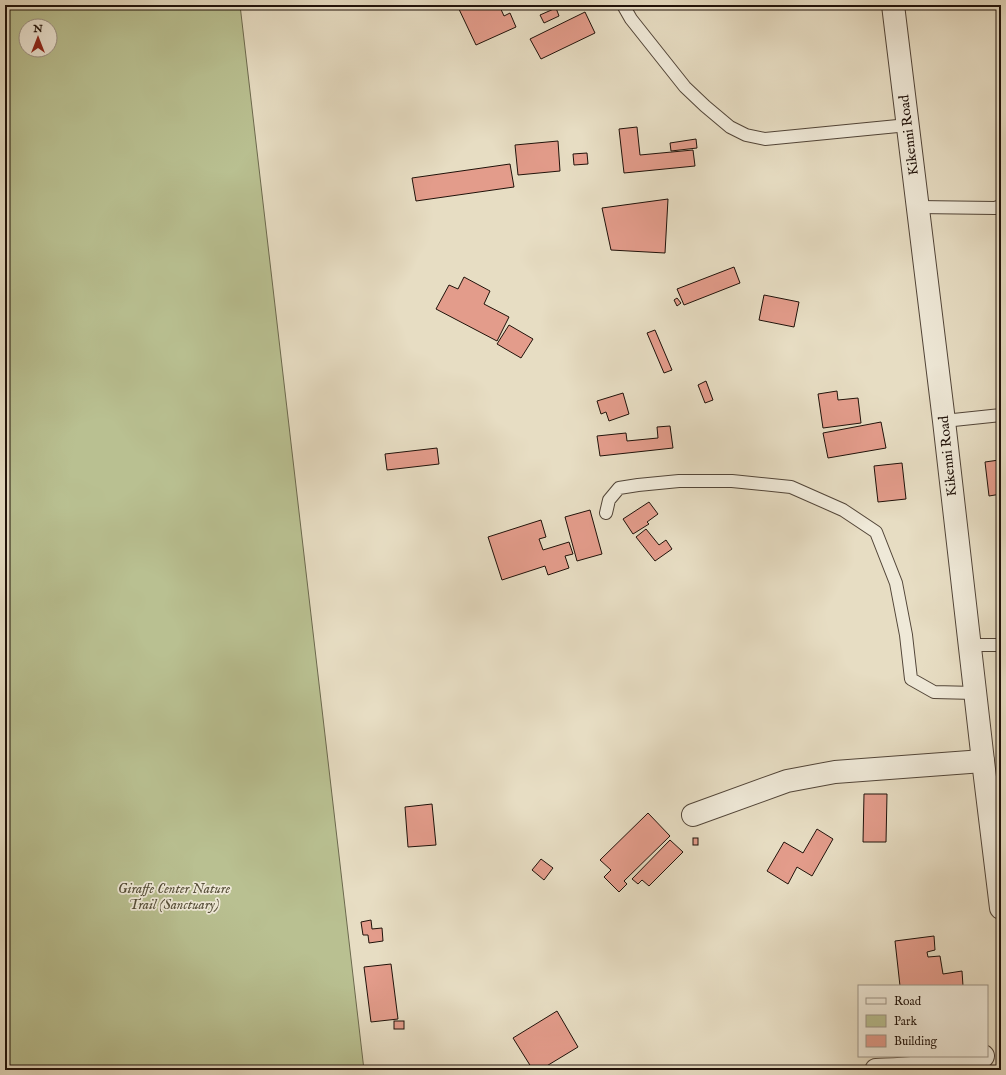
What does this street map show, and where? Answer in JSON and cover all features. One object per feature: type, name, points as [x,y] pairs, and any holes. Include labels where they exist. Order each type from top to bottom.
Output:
[{"type":"street","name":"Kikenni Road","points":[[893,5],[944,421],[1001,908]]},
{"type":"street","points":[[693,815],[787,781],[835,772],[983,762]]},
{"type":"street","points":[[988,1055],[1001,1051]]},
{"type":"street","points":[[876,1070],[929,1066],[944,1067],[981,1057]]},
{"type":"lane","points":[[623,5],[631,19],[685,87],[730,127],[746,135],[765,138],[908,125]]},
{"type":"lane","points":[[918,207],[995,208],[1001,206]]},
{"type":"lane","points":[[944,421],[1001,415]]},
{"type":"lane","points":[[606,513],[609,500],[619,488],[679,481],[732,481],[791,487],[843,510],[876,532],[896,583],[906,635],[911,679],[934,692],[975,693]]},
{"type":"lane","points":[[970,645],[1001,645]]},
{"type":"green space","name":"Giraffe Center Nature Trail (Sanctuary)","points":[[5,5],[240,5],[364,1070],[5,1070]]},
{"type":"building","points":[[457,5],[499,5],[504,16],[510,13],[516,27],[476,45]]},
{"type":"building","points":[[556,8],[559,16],[544,23],[540,15]]},
{"type":"building","points":[[585,12],[595,33],[541,59],[530,39]]},
{"type":"building","points":[[637,127],[640,155],[693,150],[695,166],[624,173],[619,129]]},
{"type":"building","points":[[696,139],[697,148],[671,151],[670,143]]},
{"type":"building","points":[[558,141],[560,171],[518,175],[515,145]]},
{"type":"building","points":[[587,153],[588,164],[574,165],[573,154]]},
{"type":"building","points":[[510,164],[514,187],[416,201],[412,178]]},
{"type":"building","points":[[668,199],[665,253],[611,250],[602,208]]},
{"type":"building","points":[[734,267],[740,283],[684,305],[677,289]]},
{"type":"building","points":[[464,277],[490,291],[484,304],[509,317],[497,341],[436,309],[449,285],[458,289]]},
{"type":"building","points":[[764,295],[799,302],[794,327],[759,320]]},
{"type":"building","points":[[677,298],[681,303],[677,306],[674,300]]},
{"type":"building","points":[[509,325],[533,339],[521,358],[497,344]]},
{"type":"building","points":[[655,330],[672,370],[664,373],[647,333]]},
{"type":"building","points":[[706,381],[713,400],[705,403],[698,385]]},
{"type":"building","points":[[837,391],[838,400],[858,398],[861,423],[823,428],[818,394]]},
{"type":"building","points":[[623,393],[629,414],[609,421],[606,412],[601,414],[597,401]]},
{"type":"building","points":[[881,422],[886,448],[828,458],[823,433]]},
{"type":"building","points":[[670,426],[673,448],[600,456],[597,436],[626,433],[627,441],[658,438],[657,427]]},
{"type":"building","points":[[437,448],[439,464],[387,470],[385,454]]},
{"type":"building","points":[[999,460],[1001,494],[989,496],[985,462]]},
{"type":"building","points":[[902,463],[906,499],[878,502],[874,466]]},
{"type":"building","points":[[649,502],[658,514],[647,522],[649,524],[633,534],[623,519]]},
{"type":"building","points":[[590,510],[602,554],[577,561],[565,517]]},
{"type":"building","points":[[541,520],[546,537],[539,539],[543,550],[569,542],[573,554],[565,556],[569,568],[548,575],[545,566],[502,580],[488,537]]},
{"type":"building","points":[[646,529],[659,545],[666,540],[672,549],[655,561],[636,537]]},
{"type":"building","points":[[864,794],[887,794],[886,842],[863,842]]},
{"type":"building","points":[[432,804],[436,845],[408,847],[405,807]]},
{"type":"building","points":[[648,813],[670,836],[624,881],[627,884],[619,892],[604,877],[611,870],[600,860]]},
{"type":"building","points":[[817,829],[833,839],[812,876],[797,867],[788,884],[767,871],[784,842],[803,853]]},
{"type":"building","points":[[693,838],[698,838],[698,845],[693,845]]},
{"type":"building","points":[[670,840],[683,852],[649,886],[642,880],[638,884],[632,879]]},
{"type":"building","points":[[541,859],[553,868],[544,880],[532,870]]},
{"type":"building","points":[[371,920],[372,929],[382,928],[383,941],[369,943],[368,935],[363,935],[361,922]]},
{"type":"building","points":[[934,936],[935,950],[927,952],[928,957],[940,956],[943,974],[962,971],[963,985],[900,985],[895,941]]},
{"type":"building","points":[[391,964],[398,1019],[371,1022],[364,967]]},
{"type":"building","points":[[557,1011],[578,1047],[540,1070],[533,1070],[513,1038]]},
{"type":"building","points":[[394,1021],[404,1021],[404,1029],[394,1029]]}]
